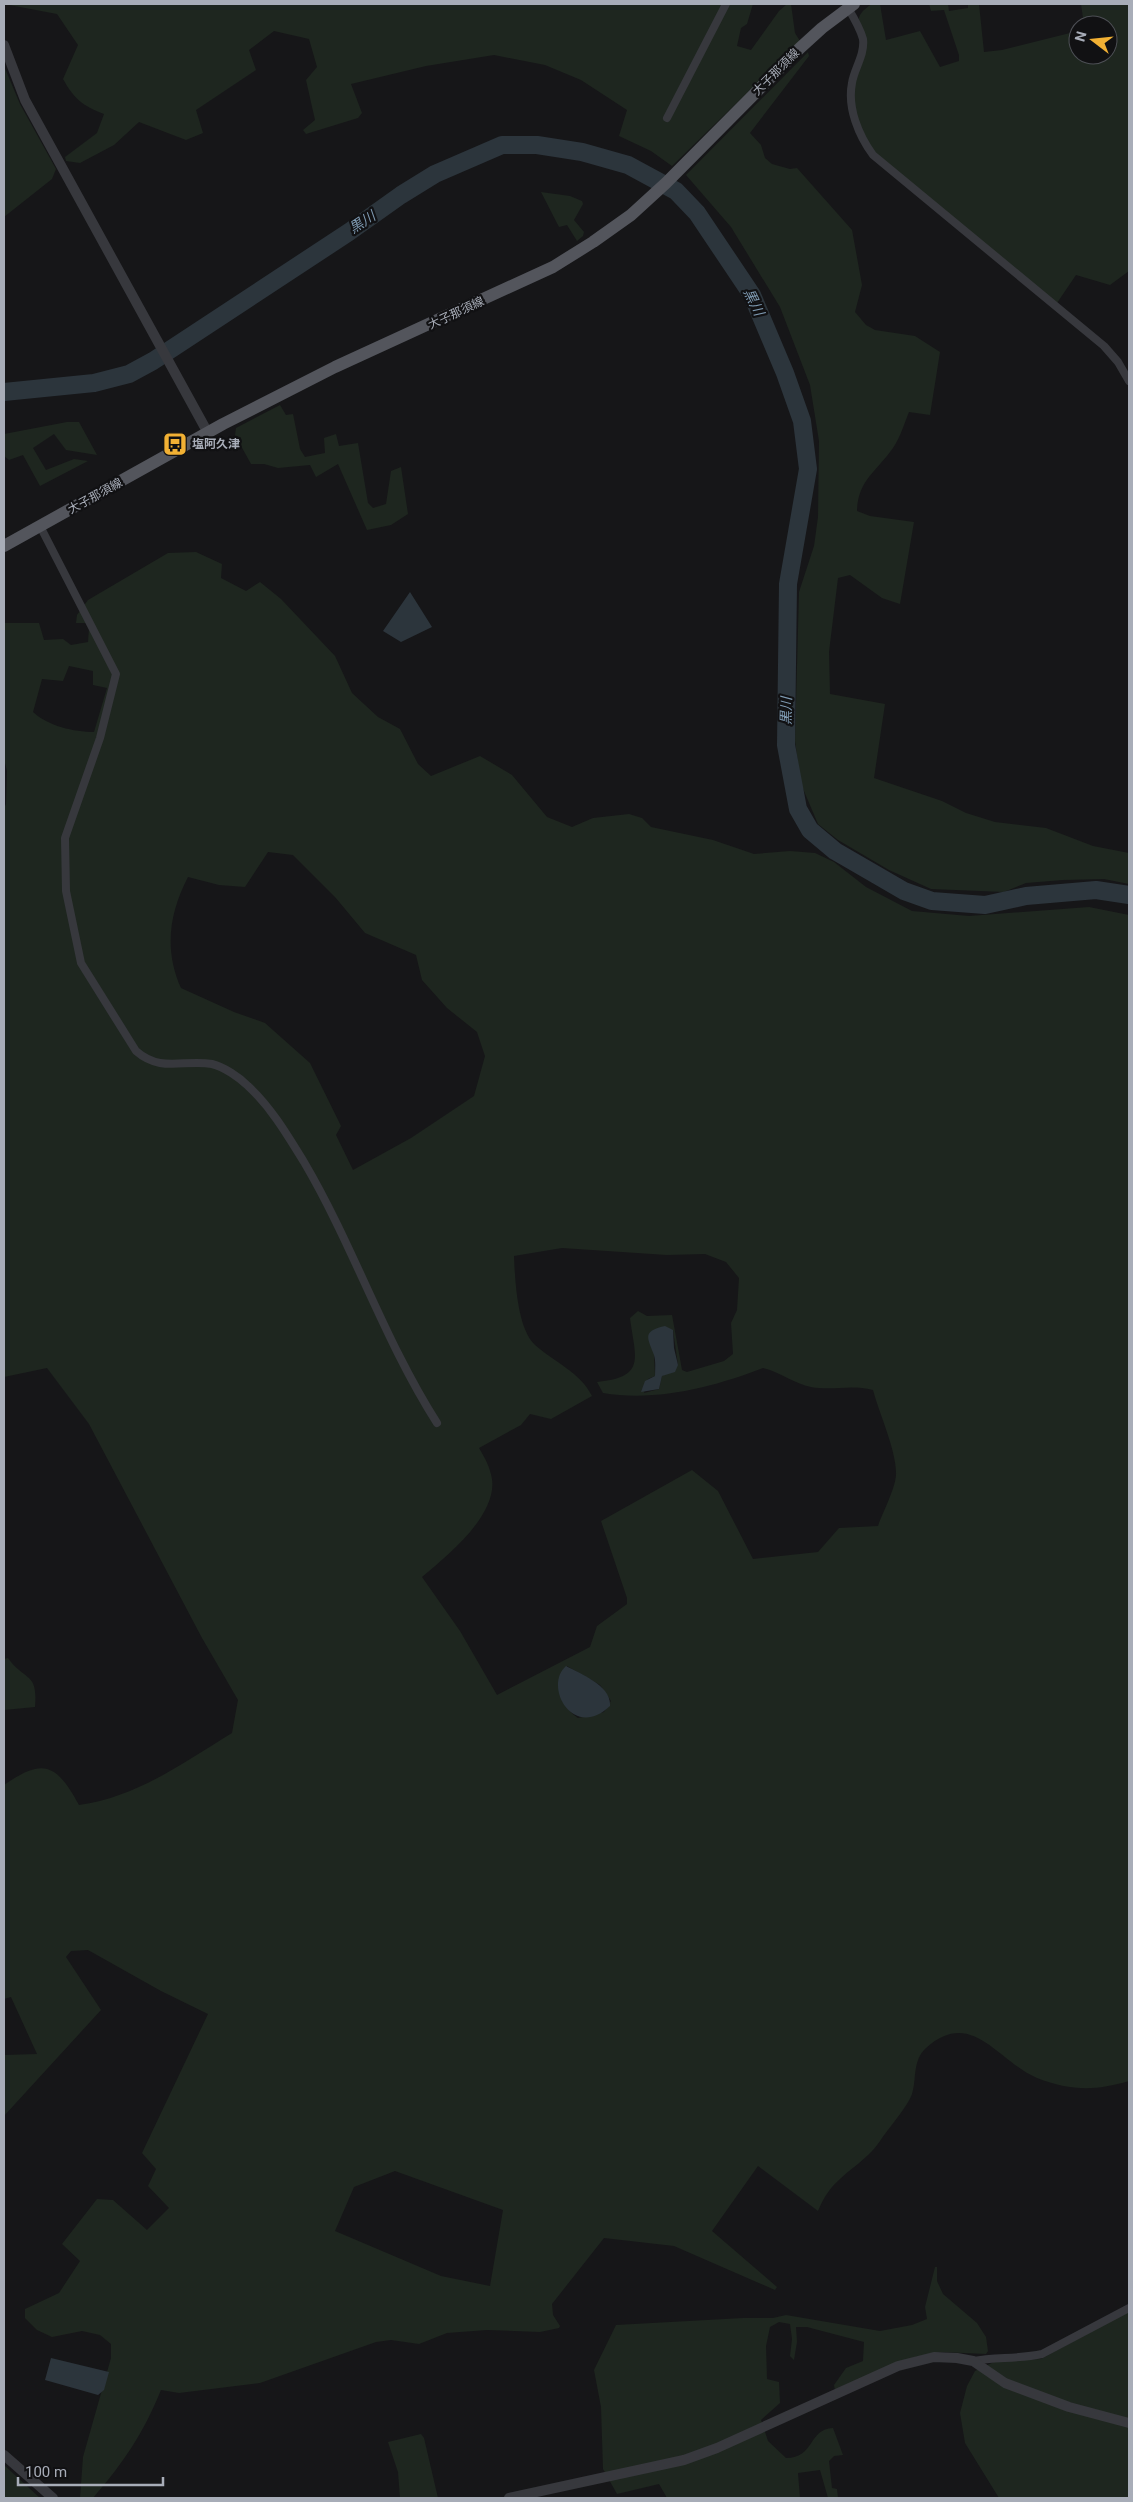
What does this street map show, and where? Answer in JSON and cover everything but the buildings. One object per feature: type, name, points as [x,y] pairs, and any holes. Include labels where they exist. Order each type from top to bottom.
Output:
[{"type":"main road","name":"大子那須線","points":[[4,546],[208,432],[335,367],[552,267],[594,242],[631,215],[683,167],[800,48],[851,6]]},
{"type":"street","points":[[668,118],[726,4]]},
{"type":"street","points":[[851,6],[863,40],[850,97],[862,140],[873,155],[1104,346],[1118,362],[1129,381]]},
{"type":"street","points":[[4,45],[25,100],[208,432]]},
{"type":"street","points":[[40,526],[116,674],[100,738],[65,838],[66,891],[81,963],[127,1037],[143,1057],[163,1064],[212,1064],[247,1085],[272,1113],[335,1216],[389,1338],[416,1390],[437,1423]]},
{"type":"street","points":[[509,2498],[684,2460],[717,2448],[898,2366],[919,2360],[946,2357],[973,2361],[990,2358],[1026,2358],[1042,2354],[1129,2308]]},
{"type":"street","points":[[973,2361],[1005,2383],[1069,2406],[1129,2423]]},
{"type":"street","points":[[4,2454],[53,2498]]},
{"type":"shaded area","points":[[4,4],[753,4],[747,24],[741,28],[737,46],[751,50],[779,11],[787,4],[791,4],[795,33],[800,41],[672,166],[651,151],[619,136],[627,110],[581,80],[545,65],[494,55],[426,66],[351,84],[362,113],[358,118],[306,134],[303,130],[315,120],[306,80],[317,67],[309,39],[274,31],[249,50],[256,70],[196,110],[203,133],[186,140],[139,122],[114,145],[80,163],[66,161],[65,157],[97,133],[104,114],[80,101],[71,92],[63,79],[78,45],[57,14]]},
{"type":"shaded area","points":[[872,4],[880,4],[886,40],[920,31],[940,67],[959,61],[959,55],[944,10],[931,11],[929,4],[948,4],[949,11],[968,8],[968,4],[979,4],[984,52],[1002,50],[1068,34],[1068,65],[1118,65],[1118,15],[1083,15],[1081,4],[1129,4],[1129,271],[1110,285],[1076,275],[1057,303],[874,154],[860,130],[853,101],[854,82],[865,54],[859,19],[860,14]]},
{"type":"shaded area","points":[[808,52],[809,56],[750,133],[761,145],[765,158],[772,164],[790,169],[797,168],[852,230],[862,285],[855,312],[866,325],[875,330],[915,336],[940,352],[930,415],[909,412],[896,444],[869,477],[858,500],[857,511],[870,516],[914,522],[900,604],[882,598],[850,575],[838,578],[829,652],[830,694],[885,704],[874,778],[942,801],[966,813],[995,822],[1046,828],[1093,846],[1129,853],[1129,884],[1104,879],[1063,880],[1026,883],[1004,892],[931,889],[889,870],[838,840],[818,824],[801,784],[795,741],[799,592],[814,546],[818,517],[819,441],[810,385],[780,307],[731,227],[686,175]]},
{"type":"shaded area","points":[[4,66],[20,104],[56,169],[52,179],[4,217]]},
{"type":"shaded area","points":[[541,192],[570,196],[582,201],[583,204],[574,220],[584,232],[583,236],[577,241],[567,225],[559,227]]},
{"type":"shaded area","points":[[280,405],[286,415],[293,414],[300,449],[305,457],[325,453],[324,438],[336,434],[339,446],[358,443],[368,503],[373,508],[386,504],[391,471],[401,467],[408,514],[391,525],[367,530],[338,464],[316,477],[310,465],[278,468],[264,464],[251,464],[235,435],[236,428]]},
{"type":"shaded area","points":[[67,422],[79,422],[97,455],[66,450],[54,434],[33,448],[46,470],[74,459],[88,461],[40,486],[23,455],[9,460],[4,456],[4,434]]},
{"type":"shaded area","points":[[196,552],[222,564],[221,578],[246,591],[260,582],[281,599],[335,656],[352,693],[378,717],[400,729],[418,764],[431,776],[480,756],[512,775],[547,817],[572,827],[593,818],[629,814],[642,818],[651,827],[713,840],[754,854],[790,851],[815,853],[834,862],[866,887],[912,911],[969,916],[1089,907],[1129,915],[1129,2081],[1094,2088],[1061,2085],[1037,2078],[971,2035],[957,2033],[942,2037],[922,2053],[917,2064],[912,2094],[902,2111],[868,2155],[835,2184],[818,2211],[758,2166],[712,2231],[777,2287],[775,2290],[674,2246],[604,2238],[552,2304],[553,2315],[560,2326],[559,2328],[540,2332],[487,2330],[447,2333],[419,2344],[391,2340],[376,2342],[260,2383],[179,2393],[161,2390],[140,2434],[114,2472],[93,2498],[80,2498],[83,2457],[111,2358],[111,2344],[100,2335],[82,2331],[52,2337],[37,2330],[25,2318],[25,2309],[59,2293],[80,2261],[62,2244],[97,2199],[113,2200],[147,2230],[169,2208],[148,2186],[156,2169],[142,2153],[208,2014],[161,1991],[88,1950],[71,1951],[66,1957],[101,2010],[4,2116],[4,2055],[37,2054],[11,1997],[4,1999],[4,1785],[17,1776],[39,1768],[55,1773],[63,1780],[79,1805],[120,1795],[159,1777],[232,1733],[238,1700],[202,1638],[89,1424],[47,1368],[4,1377],[4,808],[6,804],[7,771],[4,759],[4,623],[39,623],[44,640],[63,639],[71,645],[88,642],[89,628],[87,623],[76,623],[77,615],[88,600],[168,553]],"holes":[[[69,666],[93,671],[93,685],[107,688],[94,732],[62,727],[46,721],[33,712],[42,679],[63,681]],[[268,852],[293,855],[335,897],[365,933],[416,955],[422,980],[447,1008],[477,1032],[485,1056],[474,1096],[411,1138],[353,1170],[336,1135],[341,1126],[310,1063],[265,1023],[234,1012],[181,988],[172,960],[171,946],[171,932],[176,905],[188,877],[219,885],[245,887]],[[562,1248],[667,1255],[705,1254],[726,1262],[739,1278],[737,1310],[731,1323],[733,1354],[724,1361],[687,1372],[682,1370],[672,1315],[647,1316],[638,1311],[630,1318],[635,1355],[634,1363],[631,1370],[624,1376],[597,1382],[603,1393],[643,1396],[684,1391],[705,1387],[763,1368],[811,1387],[865,1388],[873,1390],[891,1444],[896,1466],[895,1481],[878,1526],[839,1528],[818,1552],[753,1559],[718,1491],[692,1470],[601,1521],[627,1598],[627,1604],[597,1626],[590,1647],[497,1695],[460,1631],[422,1577],[456,1547],[479,1521],[487,1507],[492,1479],[490,1470],[479,1448],[521,1425],[530,1414],[551,1419],[592,1396],[581,1380],[542,1351],[529,1337],[524,1327],[518,1303],[514,1256]],[[673,1330],[678,1365],[662,1376],[659,1389],[644,1393],[648,1379],[655,1376],[654,1354]],[[567,1666],[600,1685],[611,1701],[604,1712],[578,1718],[571,1712],[564,1701],[564,1682]],[[395,2171],[503,2210],[490,2286],[441,2276],[335,2231],[354,2187]]]},
{"type":"shaded area","points":[[410,592],[432,627],[401,642],[383,631]]},
{"type":"shaded area","points":[[665,1326],[673,1330],[674,1348],[678,1365],[675,1372],[662,1376],[659,1389],[641,1392],[645,1381],[655,1376],[655,1360],[648,1336],[649,1333],[652,1330]]},
{"type":"shaded area","points":[[8,1658],[32,1682],[35,1707],[4,1710],[4,1659]]},
{"type":"shaded area","points":[[566,1666],[594,1681],[601,1687],[606,1692],[610,1706],[597,1715],[584,1717],[574,1714],[566,1707],[560,1697],[558,1686],[560,1675]]},
{"type":"shaded area","points":[[935,2267],[937,2267],[937,2281],[943,2294],[977,2323],[986,2337],[988,2351],[986,2354],[942,2352],[915,2357],[835,2390],[834,2385],[846,2368],[863,2361],[864,2342],[807,2327],[796,2327],[797,2342],[794,2360],[790,2356],[792,2339],[790,2324],[779,2322],[770,2327],[766,2346],[767,2379],[779,2382],[780,2403],[761,2420],[768,2441],[786,2458],[795,2457],[807,2449],[819,2433],[833,2428],[843,2455],[834,2456],[829,2461],[832,2488],[837,2489],[838,2498],[828,2498],[820,2470],[798,2473],[800,2498],[667,2498],[659,2484],[617,2494],[603,2469],[601,2407],[594,2370],[616,2325],[773,2318],[786,2315],[880,2331],[912,2325],[927,2319],[925,2307]]},
{"type":"shaded area","points":[[1129,2311],[1129,2498],[999,2498],[965,2443],[960,2413],[967,2386],[975,2371],[994,2362],[1041,2359]]},
{"type":"shaded area","points":[[51,2358],[109,2372],[104,2390],[98,2395],[45,2380]]},
{"type":"shaded area","points":[[421,2434],[424,2438],[438,2498],[400,2498],[398,2472],[388,2442]]},
{"type":"shaded area","points":[[4,2465],[40,2498],[4,2498]]},
{"type":"waterway","name":"黒川","points":[[4,392],[94,383],[129,374],[153,361],[435,174],[502,145],[537,145],[582,152],[628,165],[676,191],[697,213],[752,295],[785,373],[802,421],[808,469],[788,584],[786,745],[798,809],[810,830],[835,851],[904,891],[932,901],[985,905],[1026,896],[1096,890],[1129,895]]},
{"type":"place","name":"塩阿久津","points":[[175,444]]}]
